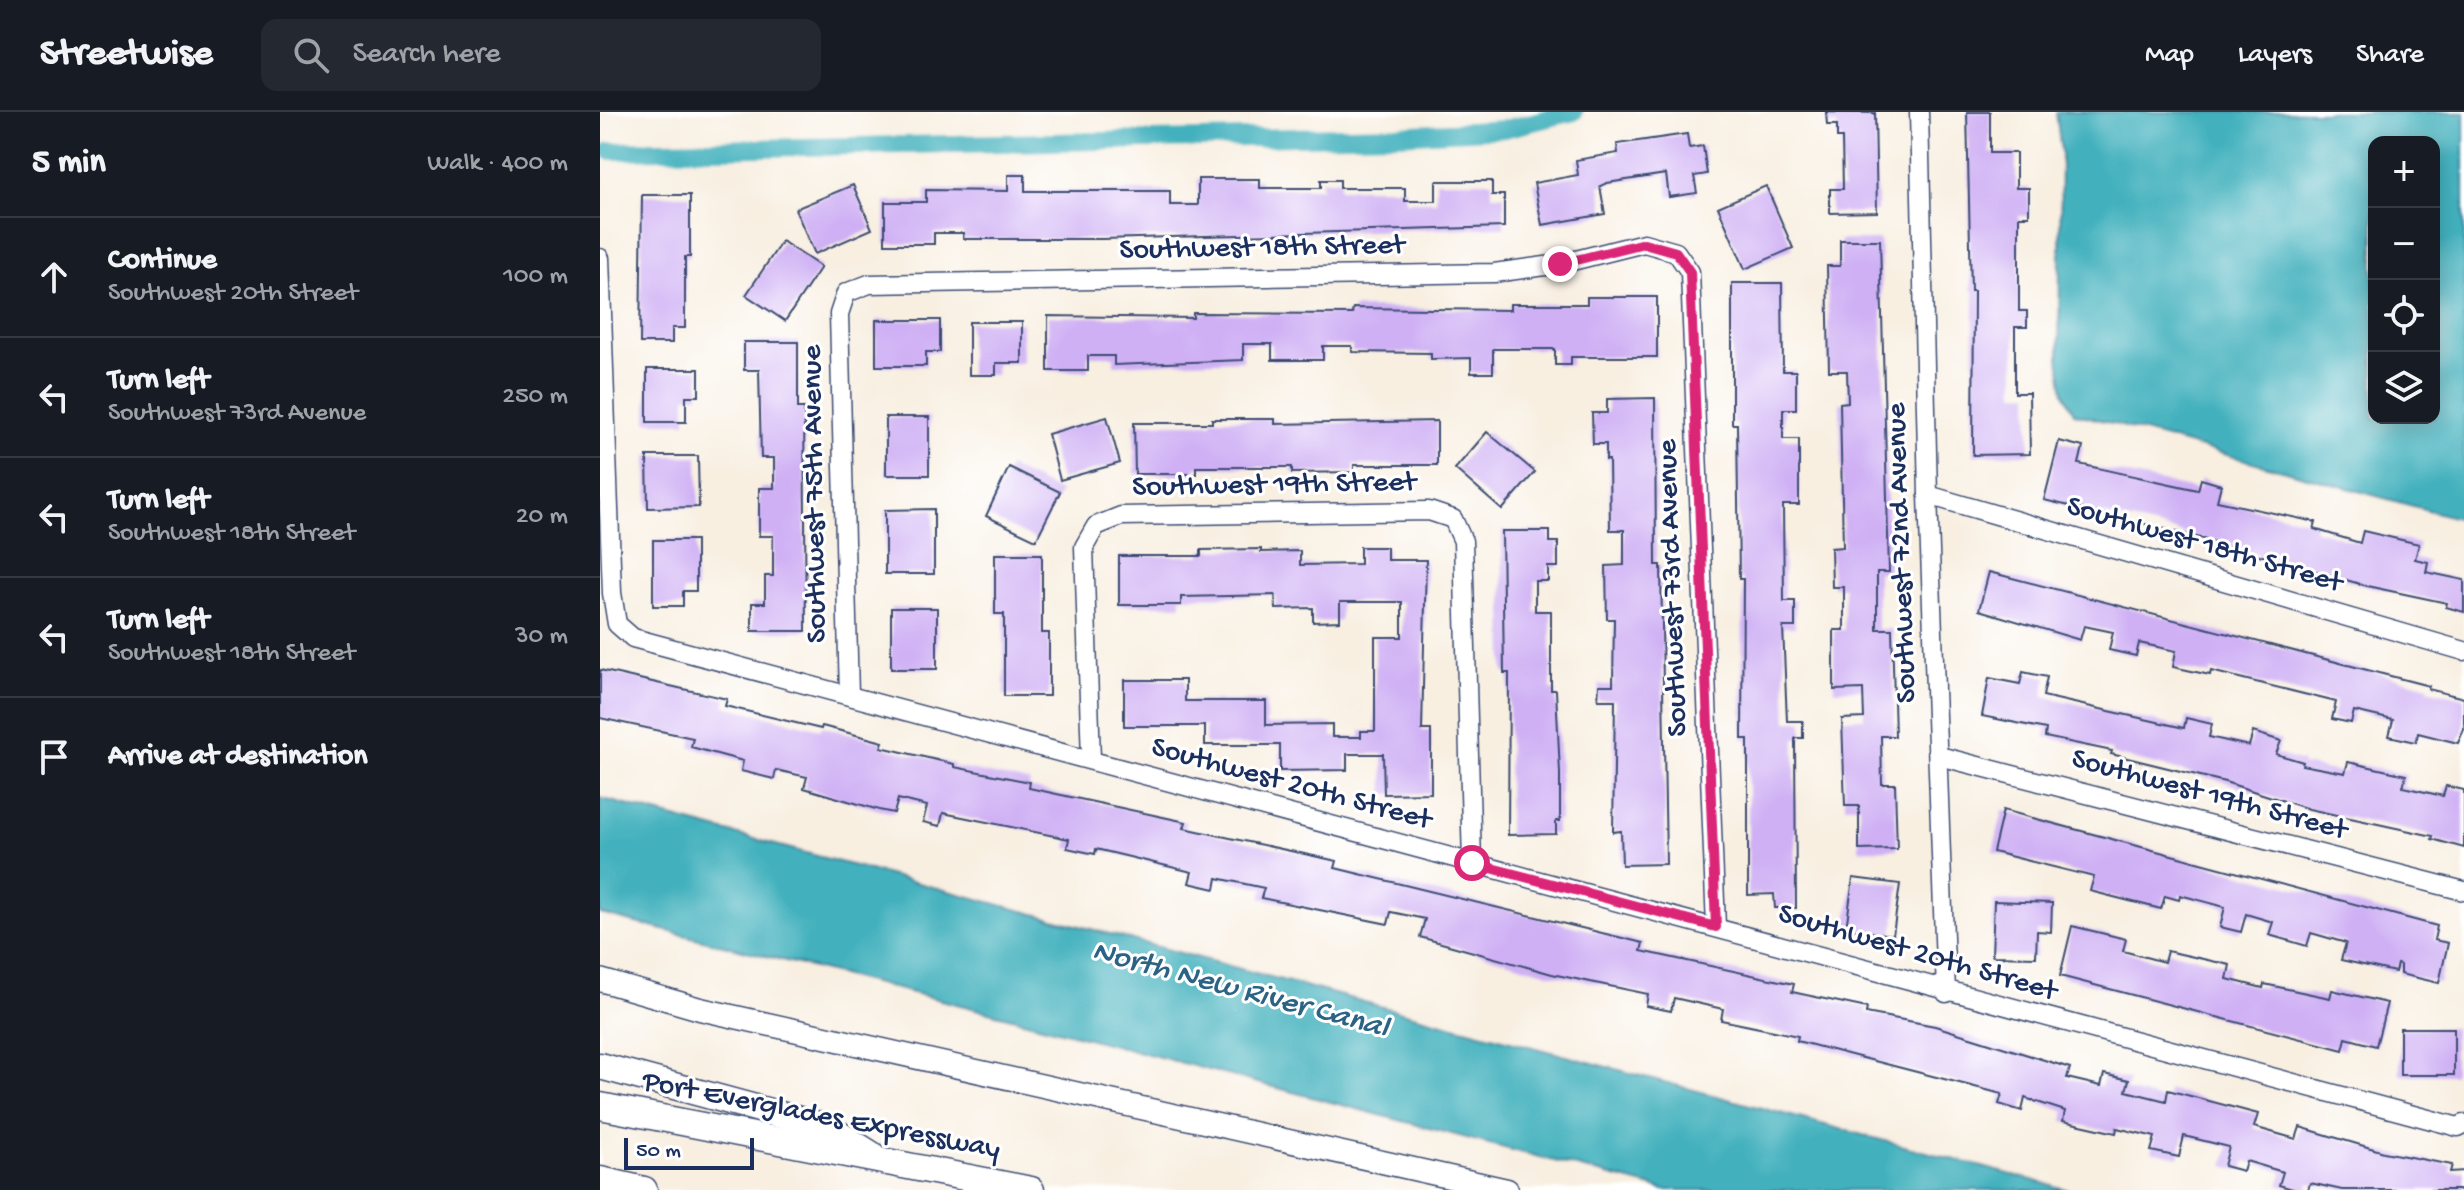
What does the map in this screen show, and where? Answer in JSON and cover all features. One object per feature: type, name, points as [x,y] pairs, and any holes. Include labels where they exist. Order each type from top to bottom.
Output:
[{"type":"highway","points":[[600,1066],[829,1128],[886,1164]]},
{"type":"highway","name":"Port Everglades Expressway","points":[[600,1106],[1031,1190]]},
{"type":"highway","points":[[600,1180],[644,1190]]},
{"type":"main road","points":[[600,980],[700,1009],[1507,1190]]},
{"type":"street","name":"Southwest 72nd Avenue","points":[[1919,112],[1928,495],[1946,993]]},
{"type":"street","name":"Southwest 18th Street","points":[[846,293],[869,284],[1494,273],[1560,264],[1644,243],[1676,252]]},
{"type":"street","name":"Southwest 73rd Avenue","points":[[1676,252],[1690,272],[1716,927]]},
{"type":"street","name":"Southwest 20th Street","points":[[600,258],[612,593],[617,624],[633,638],[1716,927],[1946,993],[2458,1127],[2464,1124]]},
{"type":"street","name":"Southwest 75th Avenue","points":[[846,293],[839,314],[849,695]]},
{"type":"street","name":"Southwest 18th Street","points":[[1928,495],[2464,651]]},
{"type":"street","name":"Southwest 19th Street","points":[[1091,760],[1084,547],[1096,526],[1121,516],[1429,511],[1453,519],[1463,541],[1472,863]]},
{"type":"street","name":"Southwest 19th Street","points":[[1939,756],[2464,891]]},
{"type":"water","points":[[2056,112],[2464,112],[2464,520],[2074,413],[2064,393],[2059,359],[2061,152]]},
{"type":"water","name":"North New River Canal","points":[[600,798],[2069,1190],[1664,1190],[1004,1016],[600,914]]},
{"type":"building","points":[[1826,112],[1875,113],[1877,212],[1830,213],[1830,189],[1843,189],[1842,138],[1837,138],[1837,125],[1827,125]]},
{"type":"building","points":[[1967,112],[1990,112],[1990,153],[2016,153],[2016,188],[2029,188],[2029,216],[2019,216],[2019,311],[2027,311],[2027,327],[2015,327],[2015,393],[2029,393],[2030,454],[1973,455],[1974,291],[1971,291]]},
{"type":"building","points":[[1687,134],[1689,148],[1703,146],[1707,174],[1694,176],[1697,193],[1669,197],[1666,174],[1607,183],[1600,186],[1605,214],[1542,225],[1534,183],[1578,175],[1576,160],[1618,153],[1617,144]]},
{"type":"building","points":[[1008,175],[1025,175],[1025,191],[1170,191],[1170,205],[1198,205],[1198,179],[1260,179],[1260,188],[1321,188],[1321,180],[1340,180],[1340,188],[1405,188],[1405,201],[1436,201],[1436,181],[1492,181],[1492,195],[1504,195],[1504,227],[1103,239],[963,239],[963,233],[934,233],[934,244],[885,244],[885,202],[926,202],[926,190],[1008,191]]},
{"type":"building","points":[[853,185],[872,229],[815,254],[795,209]]},
{"type":"building","points":[[1766,186],[1793,248],[1745,269],[1718,207]]},
{"type":"building","points":[[642,195],[690,195],[690,257],[685,257],[685,328],[672,328],[672,343],[640,343]]},
{"type":"building","points":[[1840,240],[1880,240],[1889,572],[1877,572],[1877,629],[1892,629],[1895,736],[1881,736],[1882,784],[1895,784],[1897,849],[1859,850],[1859,806],[1845,806],[1842,719],[1864,718],[1863,689],[1834,690],[1834,630],[1844,630],[1844,587],[1832,587],[1831,548],[1843,547],[1840,403],[1848,402],[1847,371],[1829,371],[1827,266],[1840,266]]},
{"type":"building","points":[[782,241],[821,267],[785,321],[746,295]]},
{"type":"building","points":[[1732,283],[1782,283],[1783,371],[1796,371],[1796,409],[1783,409],[1783,439],[1799,439],[1799,505],[1783,505],[1784,601],[1795,601],[1795,627],[1783,627],[1787,721],[1803,721],[1803,738],[1795,738],[1796,908],[1775,908],[1774,894],[1748,895],[1748,739],[1742,739],[1743,579],[1739,579],[1737,424],[1732,424]]},
{"type":"building","points":[[1587,297],[1657,297],[1657,357],[1571,357],[1571,365],[1555,365],[1555,349],[1493,349],[1493,373],[1471,373],[1471,358],[1431,359],[1431,353],[1352,352],[1352,346],[1323,346],[1323,360],[1272,360],[1272,344],[1243,344],[1243,360],[1114,365],[1114,356],[1088,356],[1088,371],[1048,371],[1048,316],[1193,318],[1193,313],[1352,314],[1353,308],[1510,310],[1510,304],[1587,304]]},
{"type":"building","points":[[876,320],[940,320],[940,352],[926,352],[926,366],[876,366]]},
{"type":"building","points":[[969,322],[1022,322],[1022,363],[996,363],[996,375],[969,375]]},
{"type":"building","points":[[744,342],[798,342],[798,408],[804,408],[806,631],[752,631],[752,603],[765,603],[765,576],[773,576],[773,536],[759,536],[759,488],[774,488],[774,458],[761,458],[759,370],[744,370]]},
{"type":"building","points":[[647,369],[699,369],[699,396],[686,396],[686,422],[647,422]]},
{"type":"building","points":[[1655,398],[1656,565],[1661,565],[1666,864],[1622,865],[1621,831],[1613,832],[1615,700],[1598,700],[1599,685],[1613,685],[1614,619],[1607,619],[1606,566],[1624,565],[1624,530],[1610,530],[1609,460],[1606,460],[1606,444],[1593,444],[1592,413],[1607,413],[1607,399]]},
{"type":"building","points":[[886,417],[929,417],[929,475],[886,475]]},
{"type":"building","points":[[1107,417],[1120,463],[1060,480],[1048,434]]},
{"type":"building","points":[[1212,419],[1275,419],[1275,424],[1437,421],[1437,465],[1354,465],[1354,472],[1292,473],[1292,467],[1196,467],[1196,474],[1135,474],[1134,423],[1212,423]]},
{"type":"building","points":[[1487,432],[1535,472],[1502,510],[1455,469]]},
{"type":"building","points":[[2059,441],[2083,447],[2079,464],[2198,490],[2201,479],[2221,485],[2217,501],[2316,522],[2314,529],[2360,543],[2363,531],[2419,544],[2415,559],[2428,562],[2426,572],[2464,580],[2464,612],[2446,607],[2447,603],[2367,586],[2186,534],[2044,500]]},
{"type":"building","points":[[647,456],[698,456],[699,507],[648,508]]},
{"type":"building","points":[[1009,467],[1060,492],[1036,540],[986,516]]},
{"type":"building","points":[[934,509],[934,574],[885,574],[885,510]]},
{"type":"building","points":[[1502,531],[1550,531],[1550,542],[1558,542],[1558,567],[1548,567],[1548,581],[1535,581],[1535,611],[1551,611],[1551,690],[1556,690],[1560,773],[1560,821],[1556,821],[1556,834],[1508,835],[1509,673],[1504,673]]},
{"type":"building","points":[[653,540],[696,540],[696,591],[683,591],[683,606],[653,606]]},
{"type":"building","points":[[1360,547],[1387,547],[1387,560],[1426,560],[1422,730],[1431,730],[1431,793],[1384,794],[1383,754],[1347,754],[1347,770],[1280,771],[1280,745],[1205,745],[1205,726],[1124,726],[1124,680],[1185,680],[1185,701],[1266,701],[1266,725],[1332,724],[1332,737],[1361,737],[1361,731],[1375,731],[1375,637],[1402,637],[1402,602],[1340,602],[1340,621],[1313,622],[1313,608],[1276,609],[1275,595],[1181,597],[1181,605],[1119,605],[1119,556],[1201,556],[1201,550],[1261,549],[1261,552],[1300,551],[1300,565],[1360,564]]},
{"type":"building","points":[[995,554],[1042,554],[1042,633],[1049,633],[1049,696],[1004,696],[1004,614],[995,614]]},
{"type":"building","points":[[1989,572],[2429,686],[2428,689],[2464,698],[2464,729],[2458,743],[2418,733],[2416,742],[2389,736],[2393,720],[2354,711],[2351,723],[2332,719],[2336,702],[2211,671],[2210,675],[2173,667],[2176,651],[2139,643],[2136,656],[2109,650],[2113,632],[2084,626],[2080,640],[1979,610]]},
{"type":"building","points":[[891,608],[937,608],[937,669],[891,669]]},
{"type":"building","points":[[600,670],[727,699],[725,706],[883,742],[881,747],[954,764],[954,767],[1030,782],[1029,788],[1186,822],[1184,828],[1337,861],[1335,868],[1643,943],[1641,951],[1794,984],[1792,992],[1867,1008],[1866,1013],[1935,1026],[2070,1068],[2067,1078],[2101,1086],[2104,1074],[2129,1080],[2126,1091],[2166,1101],[2168,1090],[2258,1114],[2254,1127],[2296,1139],[2300,1127],[2384,1152],[2452,1165],[2450,1172],[2464,1171],[2464,1190],[2342,1190],[2310,1183],[2308,1190],[2296,1190],[2279,1185],[2283,1172],[2246,1161],[2243,1171],[2224,1166],[2229,1147],[2184,1136],[2179,1157],[2151,1151],[2155,1137],[2117,1128],[2116,1133],[2063,1121],[2065,1111],[2025,1098],[2022,1111],[1999,1104],[2002,1094],[1797,1041],[1798,1036],[1721,1020],[1723,1009],[1674,998],[1671,1011],[1646,1006],[1648,994],[1552,974],[1420,937],[1425,919],[1391,912],[1388,924],[1261,898],[1264,888],[1217,878],[1215,889],[1189,883],[1192,872],[1096,849],[1095,854],[1067,848],[1069,839],[943,813],[940,826],[923,822],[927,806],[898,799],[894,813],[879,810],[804,788],[807,777],[776,770],[774,779],[741,771],[743,761],[691,747],[693,738],[600,718]]},
{"type":"building","points":[[2023,672],[2047,677],[2043,696],[2184,728],[2186,718],[2212,724],[2209,737],[2249,746],[2253,732],[2281,741],[2276,754],[2303,762],[2302,765],[2345,773],[2348,762],[2406,775],[2403,787],[2443,796],[2446,786],[2464,790],[2464,848],[2432,839],[2433,836],[2309,809],[2225,782],[2111,754],[2112,751],[2045,737],[2046,729],[1982,716],[1989,678],[2020,684]]},
{"type":"building","points":[[2003,810],[2437,926],[2434,940],[2448,943],[2439,983],[2400,974],[2400,965],[2397,964],[2395,972],[2341,960],[2346,943],[2311,933],[2307,946],[2269,935],[2273,922],[2246,914],[2241,932],[2220,927],[2225,907],[2180,895],[2179,900],[2165,896],[2161,909],[2090,891],[2094,877],[1993,852]]},
{"type":"building","points":[[1853,878],[1900,884],[1893,935],[1846,929]]},
{"type":"building","points":[[1994,901],[2052,903],[2051,932],[2037,931],[2036,957],[1992,956]]},
{"type":"building","points":[[2072,926],[2126,939],[2123,951],[2164,962],[2167,951],[2230,965],[2227,979],[2263,988],[2264,984],[2330,998],[2332,990],[2387,1003],[2376,1046],[2346,1038],[2343,1050],[2060,976]]},
{"type":"building","points":[[2400,1028],[2454,1028],[2454,1075],[2400,1075]]},
{"type":"waterway","points":[[610,151],[1396,135],[1504,129],[1574,112]]},
{"type":"route","points":[[1472,863],[1716,927],[1690,272],[1676,252],[1644,243],[1560,264]]}]
